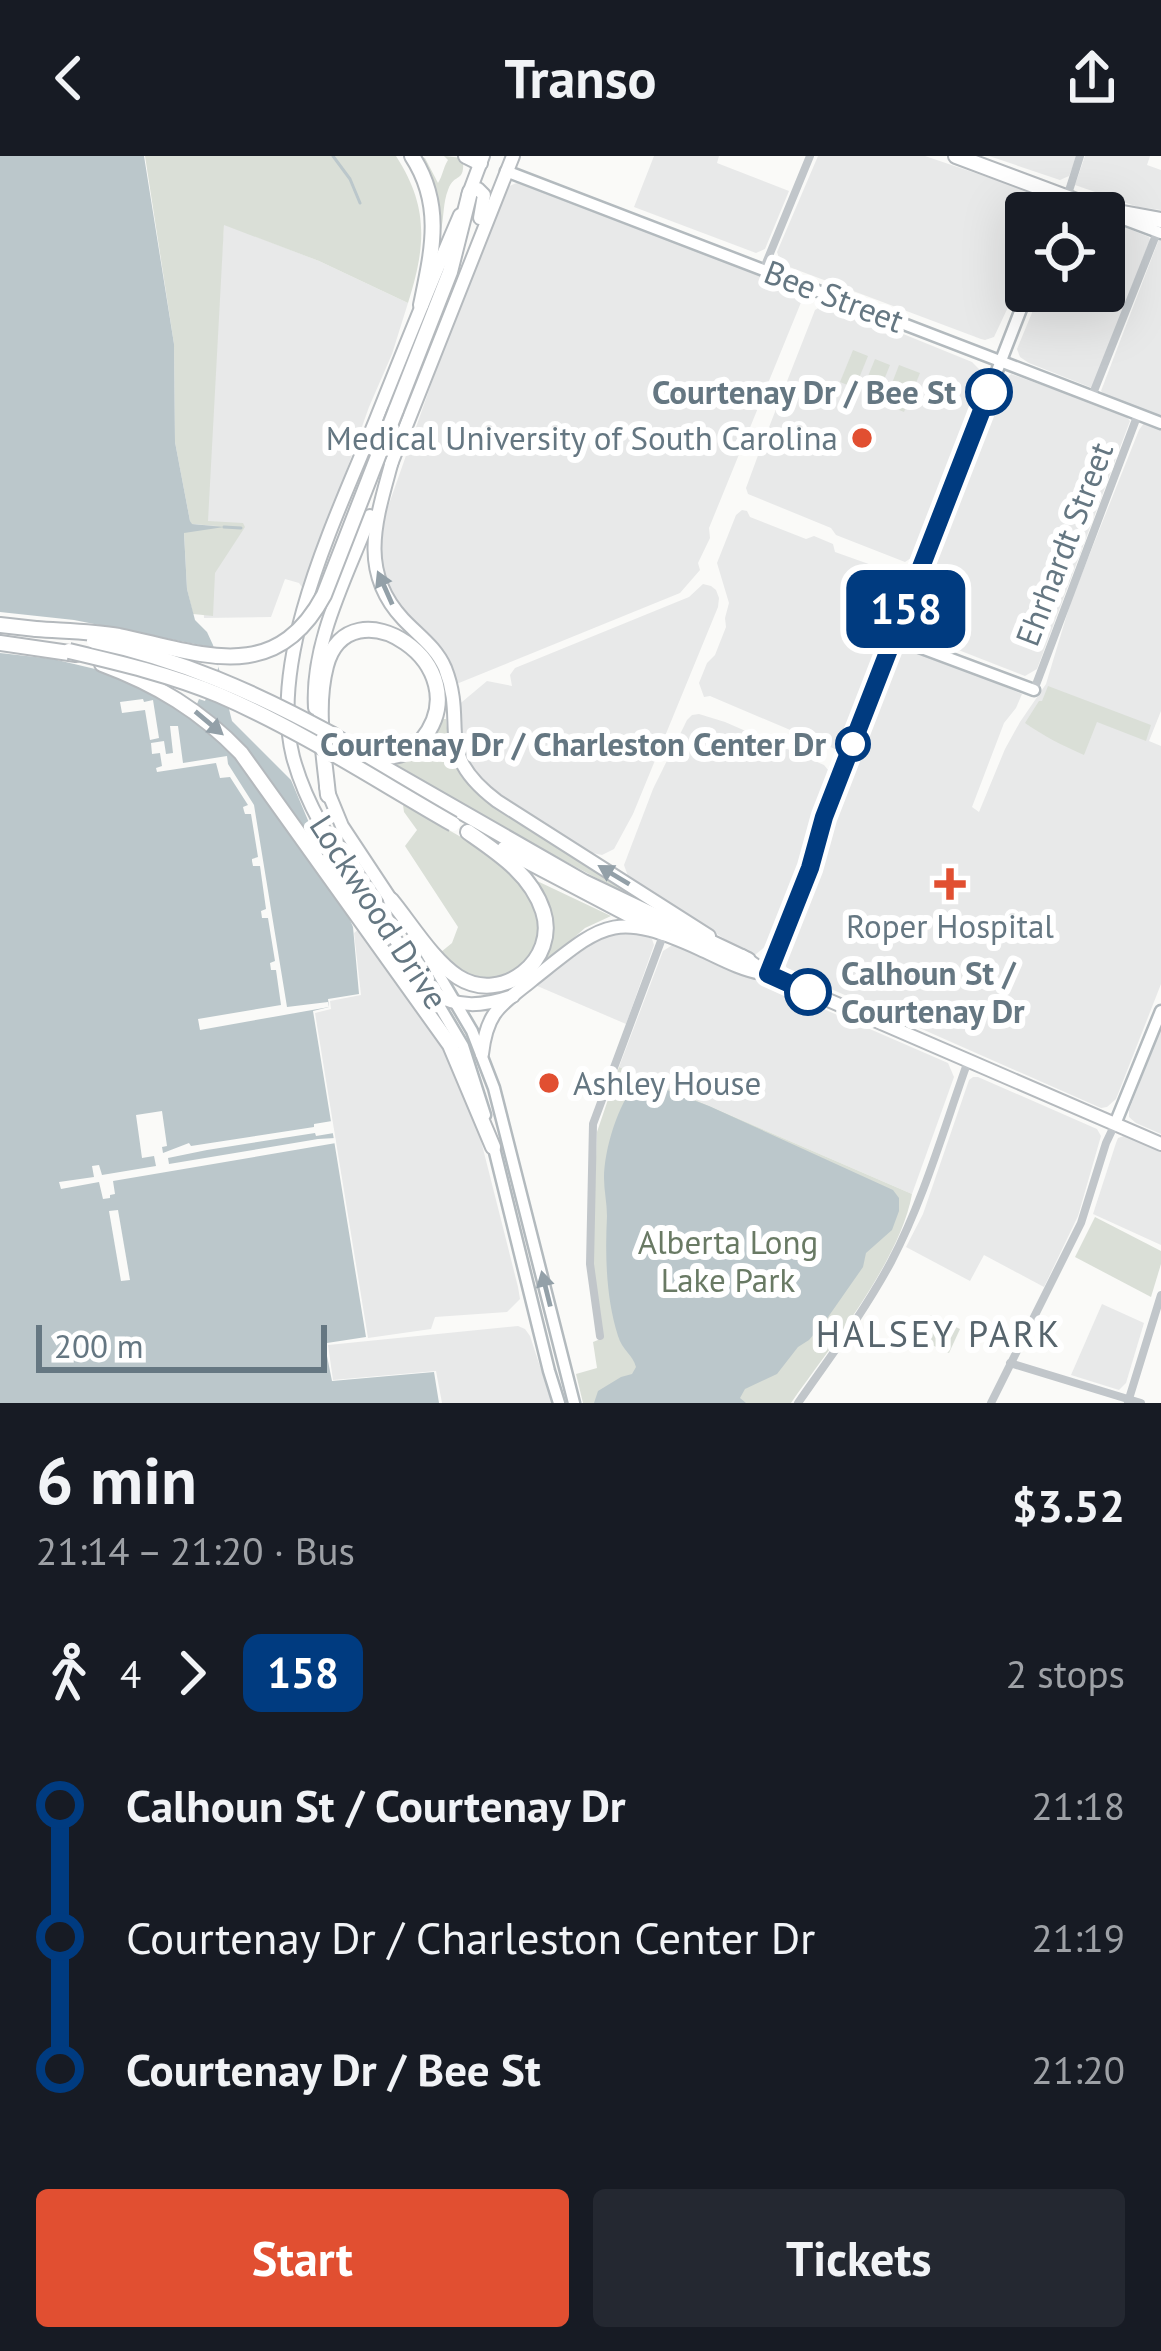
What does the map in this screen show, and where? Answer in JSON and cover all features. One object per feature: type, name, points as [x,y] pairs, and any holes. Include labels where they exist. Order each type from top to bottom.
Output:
[{"type":"highway","points":[[412,156],[427,184],[434,225],[421,305]]},
{"type":"highway","points":[[956,156],[1041,192]]},
{"type":"highway","points":[[983,156],[999,171]]},
{"type":"highway","points":[[0,626],[111,634],[220,658],[239,658],[279,646],[294,635],[324,596],[450,272],[470,192]]},
{"type":"highway","points":[[1125,217],[1160,227]]},
{"type":"highway","points":[[36,629],[122,646],[189,666],[255,694],[333,735],[385,758],[417,745],[435,717],[437,694],[431,670],[416,649],[395,635],[366,630],[341,641],[331,655],[320,715],[328,795]]},
{"type":"highway","points":[[0,643],[69,651],[153,672],[220,696],[748,960]]},
{"type":"highway","points":[[69,651],[144,680],[224,735],[396,956],[449,1045],[493,1147]]},
{"type":"highway","points":[[333,735],[456,818],[512,865],[534,891],[545,917],[546,940],[542,952],[517,978],[481,986],[454,974],[391,900]]},
{"type":"highway","points":[[468,832],[664,933]]},
{"type":"main road","name":"Lockwood Drive","points":[[391,900],[342,826],[328,795],[319,760],[314,691],[335,607],[513,156]]},
{"type":"main road","name":"Lockwood Drive","points":[[431,992],[396,956],[304,790],[292,754],[287,689],[293,646],[310,594],[421,305],[470,192],[476,158]]},
{"type":"main road","points":[[476,158],[506,171]]},
{"type":"main road","points":[[461,283],[484,199],[478,189],[470,192]]},
{"type":"main road","points":[[392,461],[374,529],[376,568],[392,606],[432,647],[446,670],[456,750],[480,788],[768,974],[1161,1144]]},
{"type":"main road","points":[[482,1054],[486,1027],[496,1011],[581,943],[609,927],[626,925],[664,933],[745,970],[768,974]]},
{"type":"main road","points":[[431,992],[458,1004],[513,996]]},
{"type":"street","points":[[764,268],[810,156]]},
{"type":"street","points":[[1069,192],[1081,156]]},
{"type":"street","name":"Bee Street","points":[[506,171],[1161,423]]},
{"type":"street","points":[[1092,396],[1160,227]]},
{"type":"street","points":[[768,974],[1019,312]]},
{"type":"street","name":"Ehrhardt Street","points":[[1034,690],[1138,414]]},
{"type":"street","points":[[895,638],[1034,690]]},
{"type":"street","points":[[600,1336],[589,1256],[593,1124],[664,933]]},
{"type":"street","name":"Lockwood Drive","points":[[420,939],[482,1054],[507,1131],[574,1403]]},
{"type":"street","name":"Lockwood Drive","points":[[431,992],[469,1062],[560,1403]]},
{"type":"street","points":[[991,1403],[1081,1223],[1106,1143],[1161,1011]]},
{"type":"street","points":[[798,1403],[892,1259],[927,1178],[968,1061]]},
{"type":"street","points":[[1128,1401],[1161,1294]]},
{"type":"street","points":[[1010,1363],[1141,1403]]},
{"type":"shaded area","points":[[0,156],[144,156],[174,344],[175,442],[190,521],[224,527],[184,533],[187,589],[195,620],[213,645],[232,721],[291,780],[353,927],[359,994],[328,999],[329,1007],[313,1011],[366,1337],[327,1343],[332,1381],[434,1372],[439,1403],[0,1403]]},
{"type":"shaded area","points":[[654,156],[719,156],[717,163],[789,191],[765,249],[756,253],[634,207]]},
{"type":"shaded area","points":[[818,156],[925,156],[1031,192],[1005,192],[1006,312],[994,337],[985,340],[784,265],[777,252]]},
{"type":"shaded area","points":[[989,156],[1077,156],[1069,176],[1060,180]]},
{"type":"shaded area","points":[[1085,156],[1150,156],[1147,165],[1161,170],[1161,210],[1125,202],[1125,192],[1095,192],[1075,185]]},
{"type":"shaded area","points":[[519,182],[796,290],[802,300],[709,528],[700,570],[680,593],[454,685],[394,603],[379,566],[382,524],[461,299],[507,187]]},
{"type":"shaded area","points":[[224,224],[408,303],[304,590],[285,579],[271,617],[204,618],[201,547]]},
{"type":"shaded area","points":[[1125,227],[1150,240],[1125,304]]},
{"type":"shaded area","points":[[1161,239],[1161,416],[1101,391]]},
{"type":"shaded area","name":"Medical University of South Carolina","points":[[827,303],[972,362],[979,369],[917,554],[905,562],[836,535],[831,528],[748,494],[746,488],[815,310]]},
{"type":"shaded area","points":[[1032,312],[1122,312],[1092,388],[1029,363],[1017,349]]},
{"type":"shaded area","points":[[1011,374],[1125,415],[1130,421],[1037,669],[1025,676],[925,637],[911,623]]},
{"type":"shaded area","name":"Roper Hospital","points":[[1144,423],[1161,429],[1161,711],[1149,741],[1161,746],[1161,984],[1116,1099],[1101,1108],[788,970],[781,957],[905,649],[1022,694],[1004,723],[972,807],[979,812],[1005,749],[1046,684],[1071,601]]},
{"type":"shaded area","name":"Medical University of South Carolina","points":[[742,510],[806,539],[814,536],[833,544],[835,552],[894,573],[901,580],[902,590],[849,740],[842,748],[704,697],[699,683],[726,627],[729,603],[717,563]]},
{"type":"shaded area","points":[[703,584],[716,590],[718,607],[633,814],[614,849],[602,855],[583,851],[484,786],[462,754],[456,707],[487,681],[512,686],[510,675],[515,668],[689,597]]},
{"type":"shaded area","points":[[699,714],[824,765],[833,776],[767,945],[755,955],[629,879],[624,865],[653,789],[687,720]]},
{"type":"shaded area","points":[[360,928],[437,1031],[475,1117],[520,1299],[507,1312],[435,1317],[431,1329],[368,1338],[315,1013],[331,1009],[330,1001],[361,995],[354,933]]},
{"type":"shaded area","points":[[606,934],[643,935],[654,945],[626,1024],[535,985]]},
{"type":"shaded area","name":"Roper Hospital","points":[[674,944],[948,1063],[954,1077],[912,1194],[619,1067],[663,951]]},
{"type":"shaded area","points":[[1161,1029],[1161,1134],[1136,1123],[1129,1110]]},
{"type":"shaded area","points":[[973,1077],[1097,1129],[1101,1136],[1078,1216],[1044,1287],[984,1255],[970,1281],[906,1247],[923,1214]]},
{"type":"shaded area","name":"Alberta Long Lake Park","points":[[646,1082],[893,1190],[899,1198],[892,1230],[866,1253],[863,1267],[826,1320],[777,1374],[745,1389],[740,1398],[746,1403],[594,1403],[598,1391],[632,1374],[636,1367],[620,1341],[611,1307],[604,1178],[618,1114],[637,1083]]},
{"type":"shaded area","points":[[1124,1136],[1161,1151],[1161,1245],[1093,1214],[1116,1143]]},
{"type":"shaded area","points":[[1102,1304],[1144,1323],[1126,1383],[1119,1390],[1071,1375]]},
{"type":"shaded area","points":[[518,1326],[530,1336],[552,1403],[442,1403],[436,1371],[333,1380],[328,1345]]},
{"type":"green space","points":[[145,156],[396,156],[419,210],[421,245],[408,303],[319,261],[224,225],[208,521],[243,523],[245,527],[215,573],[213,616],[193,614],[187,589],[184,532],[218,526],[190,521],[175,442],[174,344]]},
{"type":"green space","points":[[418,156],[425,158],[438,183],[448,160],[444,156],[463,158],[461,175],[446,195],[441,230],[433,186]]},
{"type":"green space","points":[[853,350],[868,356],[855,388],[840,382]]},
{"type":"green space","points":[[875,359],[890,365],[877,397],[862,391]]},
{"type":"green space","points":[[899,365],[920,373],[904,412],[884,404]]},
{"type":"green space","points":[[1048,686],[1151,725],[1146,741],[1097,722],[1084,755],[1046,736],[1025,723]]},
{"type":"green space","points":[[440,719],[446,719],[453,755],[463,775],[486,802],[649,906],[395,764],[428,741]]},
{"type":"green space","points":[[403,805],[490,856],[520,882],[538,914],[539,930],[528,958],[517,969],[487,979],[469,976],[441,952],[452,943],[458,927],[405,846],[417,830]]},
{"type":"green space","points":[[535,880],[611,916],[585,928],[538,969],[549,923]]},
{"type":"green space","name":"Alberta Long Lake Park","points":[[619,1067],[912,1194],[879,1275],[791,1403],[583,1403],[576,1374],[597,1368],[593,1342],[603,1338],[592,1259],[597,1132]]},
{"type":"green space","points":[[1095,1217],[1161,1251],[1151,1297],[1075,1257]]},
{"type":"green space","points":[[931,1315],[960,1329],[949,1353],[919,1339]]},
{"type":"pier","points":[[0,612],[74,620],[220,649],[222,662],[213,662],[219,666],[205,701],[199,699],[197,704],[204,710],[196,720],[112,673],[0,653]]},
{"type":"pier","points":[[153,700],[159,738],[150,740],[145,710],[122,713],[120,702]]},
{"type":"pier","points":[[170,726],[178,726],[183,763],[227,756],[254,805],[287,1007],[328,1002],[329,1007],[200,1030],[198,1019],[281,1005],[276,970],[271,970],[270,963],[275,961],[268,918],[262,918],[261,911],[266,909],[260,866],[253,866],[252,861],[258,857],[251,814],[245,814],[243,807],[248,805],[230,777],[220,778],[216,763],[157,772],[162,766],[160,753],[152,754],[151,743],[164,741],[166,754],[173,753]]},
{"type":"pier","points":[[162,1111],[167,1146],[162,1147],[163,1153],[189,1143],[332,1121],[334,1133],[207,1150],[168,1158],[169,1164],[318,1139],[335,1138],[336,1143],[113,1181],[115,1194],[110,1198],[103,1199],[99,1182],[61,1189],[59,1182],[94,1177],[92,1166],[99,1165],[102,1175],[156,1166],[154,1156],[142,1158],[136,1115]]},
{"type":"pier","points":[[118,1210],[130,1280],[121,1281],[109,1211]]},
{"type":"waterway","points":[[333,156],[360,203]]},
{"type":"waterway","points":[[224,527],[241,528]]},
{"type":"bus line","name":"158","points":[[808,992],[768,974],[989,392]]},
{"type":"place","name":"Courtenay Dr / Bee St","points":[[989,392]]},
{"type":"place","name":"Medical University of South Carolina","points":[[862,438]]},
{"type":"place","name":"Courtenay Dr / Charleston Center Dr","points":[[853,744]]},
{"type":"place","name":"Roper Hospital","points":[[950,884]]},
{"type":"place","name":"Calhoun St / Courtenay Dr","points":[[808,992]]},
{"type":"place","name":"Ashley House","points":[[549,1083]]},
{"type":"district","name":"HALSEY PARK","points":[[939,1334]]}]
